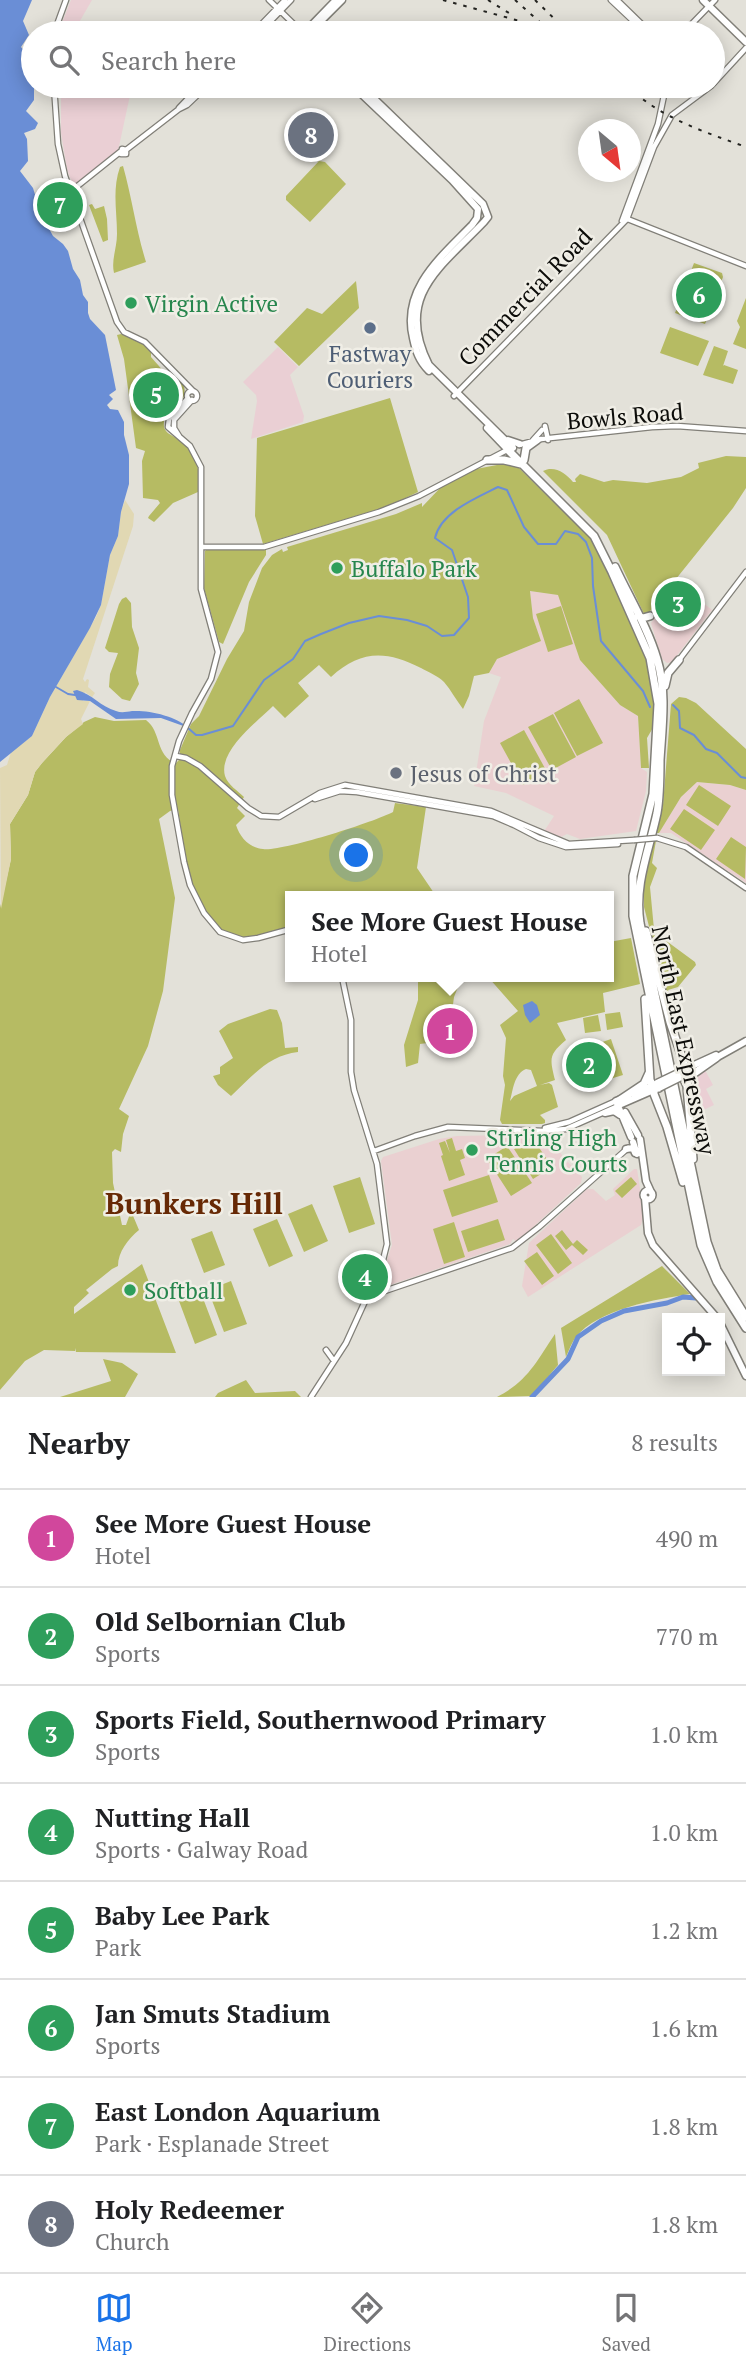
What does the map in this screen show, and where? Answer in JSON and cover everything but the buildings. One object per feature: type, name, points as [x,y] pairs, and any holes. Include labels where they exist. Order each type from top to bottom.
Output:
[{"type":"highway","points":[[524,463],[526,448],[535,441]]},
{"type":"highway","points":[[514,447],[524,463],[594,536],[647,651]]},
{"type":"highway","points":[[487,460],[524,463],[596,533],[610,555],[658,660],[663,707]]},
{"type":"highway","points":[[640,620],[650,616]]},
{"type":"highway","points":[[640,620],[639,630],[647,651]]},
{"type":"highway","name":"North East Expressway","points":[[647,651],[658,704],[650,814],[632,890],[636,937],[700,1230],[712,1273],[746,1328]]},
{"type":"highway","points":[[663,707],[667,676],[678,660]]},
{"type":"highway","name":"North East Expressway","points":[[663,707],[658,804],[641,872],[639,900],[642,932],[700,1230],[717,1270],[746,1317]]},
{"type":"highway","points":[[639,900],[687,1086],[692,1152],[703,1215],[700,1230]]},
{"type":"highway","points":[[636,937],[648,1021],[650,1068],[657,1101],[670,1137],[692,1218],[700,1230]]},
{"type":"highway","points":[[687,1086],[689,1076],[716,1058]]},
{"type":"highway","points":[[619,1103],[643,1083],[650,1068]]},
{"type":"highway","points":[[643,1095],[651,1094],[657,1101]]},
{"type":"main road","points":[[316,21],[336,0]]},
{"type":"main road","points":[[322,21],[342,0]]},
{"type":"main road","points":[[703,0],[724,21]]},
{"type":"main road","points":[[725,22],[746,42]]},
{"type":"main road","points":[[366,98],[452,180],[478,209],[477,218],[472,225],[421,281],[413,299],[411,332],[419,359],[514,447]]},
{"type":"main road","points":[[374,98],[456,176],[483,204],[487,212],[488,217],[484,222],[432,277],[421,293],[416,311],[416,327],[420,347],[429,365],[455,394],[514,447]]},
{"type":"main road","points":[[619,1103],[746,1041]]},
{"type":"main road","points":[[683,1072],[726,1051]]},
{"type":"main road","points":[[655,1086],[629,1107],[628,1112],[650,1206],[652,1233],[656,1248],[712,1313]]},
{"type":"main road","points":[[619,1103],[643,1095]]},
{"type":"main road","points":[[619,1103],[631,1120]]},
{"type":"main road","points":[[619,1103],[634,1139],[648,1196]]},
{"type":"main road","points":[[605,1113],[616,1111],[629,1128]]},
{"type":"main road","points":[[623,1151],[634,1149],[638,1158]]},
{"type":"main road","points":[[725,1333],[746,1376]]},
{"type":"street","points":[[58,21],[66,0]]},
{"type":"street","points":[[269,0],[292,21]]},
{"type":"street","points":[[269,21],[285,0]]},
{"type":"street","points":[[266,21],[291,0]]},
{"type":"street","points":[[611,0],[635,21]]},
{"type":"street","points":[[617,0],[637,21]]},
{"type":"street","points":[[695,21],[715,0]]},
{"type":"street","name":"Commercial Road","points":[[725,70],[746,48]]},
{"type":"street","points":[[55,98],[58,144],[66,179],[73,190],[117,322],[124,332],[145,342],[185,382],[190,396]]},
{"type":"street","points":[[179,109],[189,98]]},
{"type":"street","points":[[73,190],[194,98]]},
{"type":"street","name":"Commercial Road","points":[[624,220],[659,124],[664,98]]},
{"type":"street","name":"Commercial Road","points":[[455,394],[624,220],[635,202],[654,148],[668,120],[672,114],[694,99]]},
{"type":"street","points":[[635,202],[633,215],[636,222]]},
{"type":"street","points":[[624,220],[636,222],[746,266]]},
{"type":"street","points":[[190,396],[169,419],[168,427],[193,450],[201,467],[201,589],[218,652],[211,679],[183,731],[172,766],[179,839],[187,877],[204,913],[220,932],[243,940],[258,939],[285,931]]},
{"type":"street","points":[[179,437],[173,424],[190,396]]},
{"type":"street","name":"Bowls Road","points":[[203,547],[264,547],[391,509],[514,447],[535,441],[675,426],[746,431]]},
{"type":"street","points":[[535,441],[543,428],[548,440]]},
{"type":"street","points":[[678,660],[746,572]]},
{"type":"street","points":[[176,756],[200,766],[261,816],[279,817],[320,793],[335,787],[354,786],[491,811],[572,848],[635,840]]},
{"type":"street","points":[[563,844],[657,838],[686,847],[746,888]]},
{"type":"street","points":[[608,841],[616,844]]},
{"type":"street","points":[[311,1397],[351,1332],[383,1260],[387,1244],[374,1151],[354,1090],[351,1072],[351,1020],[343,982]]},
{"type":"street","points":[[374,1151],[448,1127],[552,1131],[566,1129],[605,1113],[619,1103]]},
{"type":"street","points":[[537,1129],[566,1124],[619,1103]]},
{"type":"street","points":[[366,1297],[516,1246],[634,1139]]},
{"type":"street","points":[[372,1285],[380,1292]]},
{"type":"street","points":[[351,1332],[356,1338]]},
{"type":"street","points":[[326,1350],[334,1361]]},
{"type":"shaded area","points":[[71,0],[92,0],[80,21],[63,21]]},
{"type":"shaded area","points":[[61,98],[129,98],[118,151],[77,185],[72,183],[67,169],[61,133]]},
{"type":"shaded area","points":[[278,347],[298,367],[290,375],[304,416],[303,422],[251,439],[257,401],[256,395],[243,382]]},
{"type":"shaded area","points":[[681,585],[712,610],[672,662],[667,663],[662,659],[651,623]]},
{"type":"shaded area","points":[[530,591],[559,595],[580,660],[620,705],[638,716],[641,768],[647,772],[646,791],[636,831],[580,839],[567,834],[561,837],[543,833],[554,816],[506,793],[474,786],[484,721],[501,677],[489,673],[497,659],[541,641],[533,618]]},
{"type":"shaded area","points":[[697,782],[730,785],[746,790],[746,883],[671,833],[659,833],[681,797]]},
{"type":"shaded area","points":[[705,1070],[713,1085],[706,1089],[714,1105],[695,1114],[692,1112],[690,1078]]},
{"type":"shaded area","points":[[552,1134],[554,1144],[562,1155],[563,1165],[568,1162],[582,1177],[581,1183],[517,1242],[513,1239],[510,1244],[390,1285],[386,1283],[382,1275],[392,1245],[381,1161],[383,1157],[457,1136]]},
{"type":"shaded area","points":[[637,1169],[644,1214],[641,1225],[528,1297],[522,1286],[529,1243],[587,1189],[593,1189],[606,1201],[615,1195],[613,1189]]},
{"type":"green space","points":[[319,161],[325,162],[346,184],[310,222],[286,200],[286,196]]},
{"type":"green space","points":[[123,166],[146,262],[114,273],[117,234],[116,184],[120,167]]},
{"type":"green space","points":[[61,180],[77,224],[62,230],[55,226],[59,221],[49,216],[50,204],[58,194],[52,183]]},
{"type":"green space","points":[[92,204],[95,209],[104,206],[108,240],[103,242],[89,205]]},
{"type":"green space","points":[[694,263],[722,273],[723,277],[705,324],[675,313]]},
{"type":"green space","points":[[356,281],[359,308],[299,366],[274,342],[307,308],[322,314]]},
{"type":"green space","points":[[746,298],[746,349],[733,344],[740,327],[737,321]]},
{"type":"green space","points":[[670,327],[709,341],[698,366],[660,353]]},
{"type":"green space","points":[[121,334],[143,343],[151,350],[151,357],[173,382],[182,382],[185,393],[177,407],[164,420],[164,426],[167,432],[186,445],[194,457],[198,470],[198,492],[173,503],[154,522],[148,518],[160,503],[158,500],[143,498],[142,461],[145,451],[136,448],[124,359],[117,335]]},
{"type":"green space","points":[[714,346],[728,351],[723,366],[738,370],[733,384],[703,375]]},
{"type":"green space","points":[[390,398],[418,492],[389,506],[263,544],[255,516],[257,438]]},
{"type":"green space","points":[[726,456],[746,457],[746,488],[647,615],[644,614],[607,535],[543,471],[560,471],[573,482],[576,482],[575,479],[580,474],[604,482],[613,480],[647,483],[681,477],[699,468],[698,463]]},
{"type":"green space","points":[[513,462],[591,539],[648,661],[654,685],[654,726],[647,738],[649,768],[641,768],[638,716],[620,705],[580,660],[558,595],[530,591],[533,618],[541,641],[497,659],[489,673],[474,676],[463,709],[447,685],[436,676],[396,658],[374,656],[352,662],[331,677],[319,665],[298,683],[309,696],[285,718],[273,706],[248,729],[233,747],[224,767],[226,779],[244,797],[237,808],[245,816],[236,825],[246,842],[254,847],[273,849],[383,817],[393,812],[395,803],[426,807],[417,868],[433,891],[285,891],[285,929],[243,938],[226,933],[212,921],[201,905],[187,866],[178,809],[159,819],[175,898],[163,991],[148,1046],[119,1109],[129,1116],[121,1152],[115,1149],[112,1152],[113,1183],[122,1225],[126,1225],[131,1211],[139,1230],[124,1246],[118,1266],[86,1290],[89,1293],[74,1307],[74,1314],[142,1264],[176,1353],[76,1352],[75,1348],[75,1351],[44,1350],[25,1361],[0,1390],[0,908],[11,859],[10,824],[28,795],[35,772],[66,737],[84,722],[95,717],[114,721],[146,720],[165,755],[176,763],[180,759],[180,750],[191,724],[199,716],[244,631],[249,602],[262,568],[272,555],[282,549],[283,552],[288,550],[287,547],[396,514],[422,503],[422,507],[442,486],[476,469]]},
{"type":"green space","points":[[207,549],[266,550],[266,555],[249,582],[223,644],[219,642],[204,588]]},
{"type":"green space","points":[[681,591],[690,599],[677,616],[667,608]]},
{"type":"green space","points":[[126,597],[131,603],[132,627],[139,648],[136,673],[139,684],[130,701],[122,699],[109,687],[110,674],[118,653],[109,652],[105,648],[119,604]]},
{"type":"green space","points":[[561,606],[573,644],[548,652],[536,614]]},
{"type":"green space","points":[[679,697],[696,703],[746,749],[746,790],[730,785],[697,782],[681,797],[659,833],[656,833],[663,805],[671,704]]},
{"type":"green space","points":[[579,699],[603,743],[577,756],[554,713]]},
{"type":"green space","points":[[553,714],[576,757],[552,770],[528,727]]},
{"type":"green space","points":[[524,730],[547,772],[523,785],[500,743]]},
{"type":"green space","points":[[699,785],[731,806],[718,826],[686,805]]},
{"type":"green space","points":[[684,809],[715,830],[701,850],[670,829]]},
{"type":"green space","points":[[731,837],[746,847],[745,879],[716,859]]},
{"type":"green space","points":[[653,841],[656,841],[652,863],[657,868],[650,887],[655,940],[661,937],[696,965],[678,987],[668,990],[679,1031],[668,1000],[644,907],[644,874]]},
{"type":"green space","points":[[631,938],[640,984],[603,993],[605,1012],[557,1023],[566,1040],[553,1054],[555,1080],[540,1085],[552,1085],[558,1107],[540,1115],[545,1120],[542,1124],[502,1124],[500,1120],[505,1085],[503,1076],[506,1038],[500,1025],[518,1011],[492,982],[614,982],[614,941]],"holes":[[[531,1070],[537,1086],[514,1096],[510,1101],[522,1071]]]},
{"type":"green space","points":[[418,982],[460,982],[454,997],[451,1019],[438,1033],[435,1042],[420,1044],[418,1063],[406,1067],[404,1045],[418,1000]]},
{"type":"green space","points":[[270,1009],[277,1010],[282,1023],[285,1048],[298,1047],[298,1052],[269,1062],[231,1096],[218,1085],[213,1076],[220,1074],[220,1067],[233,1058],[219,1031],[228,1024]]},
{"type":"green space","points":[[620,1012],[623,1027],[607,1030],[605,1014]]},
{"type":"green space","points":[[598,1015],[601,1031],[585,1033],[583,1018]]},
{"type":"green space","points":[[611,1039],[623,1075],[600,1082],[588,1047]]},
{"type":"green space","points":[[532,1137],[552,1167],[533,1179],[514,1149]]},
{"type":"green space","points":[[452,1138],[456,1151],[462,1149],[465,1158],[460,1160],[465,1175],[449,1181],[439,1143],[445,1141],[450,1153],[446,1140]]},
{"type":"green space","points":[[507,1146],[532,1183],[511,1196],[487,1159]]},
{"type":"green space","points":[[489,1175],[498,1202],[452,1217],[443,1190]]},
{"type":"green space","points":[[360,1177],[375,1224],[349,1233],[333,1186]]},
{"type":"green space","points":[[631,1177],[637,1184],[622,1198],[615,1191]]},
{"type":"green space","points":[[312,1204],[328,1241],[304,1252],[288,1214]]},
{"type":"green space","points":[[277,1219],[293,1256],[269,1267],[253,1229]]},
{"type":"green space","points":[[498,1219],[505,1240],[468,1252],[461,1231]]},
{"type":"green space","points":[[454,1222],[465,1257],[444,1264],[433,1229]]},
{"type":"green space","points":[[562,1230],[573,1244],[577,1240],[588,1250],[583,1255],[572,1245],[566,1250],[555,1236]]},
{"type":"green space","points":[[212,1231],[225,1265],[204,1273],[191,1239]]},
{"type":"green space","points":[[551,1234],[572,1263],[558,1274],[536,1245]]},
{"type":"green space","points":[[537,1252],[554,1276],[542,1285],[524,1261]]},
{"type":"green space","points":[[662,1266],[690,1294],[629,1307],[598,1319],[576,1337],[566,1357],[561,1328]]},
{"type":"green space","points":[[231,1281],[247,1324],[224,1332],[208,1290]]},
{"type":"green space","points":[[201,1293],[217,1335],[195,1344],[179,1301]]},
{"type":"green space","points":[[555,1334],[558,1365],[532,1396],[497,1397],[524,1377]]},
{"type":"green space","points":[[103,1359],[122,1363],[138,1374],[125,1397],[60,1397],[111,1381]]},
{"type":"green space","points":[[246,1380],[255,1393],[295,1391],[301,1397],[215,1397]]},
{"type":"sand","points":[[125,500],[134,514],[133,526],[83,679],[85,682],[89,680],[88,687],[95,693],[92,697],[85,692],[83,701],[90,701],[81,719],[83,724],[66,737],[35,772],[28,795],[10,824],[11,859],[1,909],[0,768],[7,765],[11,752],[32,736],[50,697],[96,617]]},
{"type":"water","points":[[0,0],[32,0],[21,21],[21,98],[34,98],[26,111],[38,123],[35,129],[24,133],[27,139],[28,161],[20,171],[33,188],[41,214],[53,236],[68,251],[88,302],[90,319],[105,335],[116,390],[109,395],[113,399],[107,405],[110,409],[118,410],[124,422],[129,455],[129,484],[118,536],[110,555],[101,605],[50,697],[32,736],[0,762]]},
{"type":"water","points":[[77,690],[116,711],[154,713],[177,720],[189,728],[161,718],[116,719],[90,701],[77,700],[73,691]]},
{"type":"water","points":[[532,1001],[537,1005],[540,1015],[530,1023],[523,1005]]},
{"type":"waterway","points":[[188,728],[196,735],[202,735],[233,726],[264,680],[293,659],[305,641],[349,623],[379,616],[427,626],[442,636],[454,635],[469,618],[468,597],[452,550],[435,538],[444,521],[452,513],[498,487],[507,490],[524,527],[538,544],[556,544],[565,531],[578,534],[586,542],[592,558],[601,641],[643,691],[650,707]]},
{"type":"waterway","points":[[56,687],[75,695]]},
{"type":"waterway","points":[[673,705],[679,711],[680,728],[694,735],[706,749],[717,753],[741,777],[746,778]]},
{"type":"waterway","points":[[532,1397],[568,1359],[578,1337],[601,1321],[624,1311],[667,1303],[683,1297],[696,1298]]},
{"type":"railway","points":[[443,0],[518,21]]},
{"type":"railway","points":[[488,0],[509,13]]},
{"type":"railway","points":[[515,0],[539,21]]},
{"type":"railway","points":[[535,0],[557,21]]},
{"type":"railway","points":[[641,98],[668,115],[746,147]]},
{"type":"place","name":"Holy Redeemer","points":[[311,135]]},
{"type":"place","name":"East London Aquarium","points":[[60,205]]},
{"type":"place","name":"Jan Smuts Stadium","points":[[699,295]]},
{"type":"place","name":"Virgin Active","points":[[131,303]]},
{"type":"place","name":"Fastway Couriers","points":[[370,328]]},
{"type":"place","name":"Baby Lee Park","points":[[156,395]]},
{"type":"place","name":"Buffalo Park","points":[[337,568]]},
{"type":"place","name":"Sports Field, Southernwood Primary","points":[[678,604]]},
{"type":"place","name":"Jesus of Christ","points":[[396,773]]},
{"type":"place","name":"See More Guest House","points":[[450,1031]]},
{"type":"place","name":"Old Selbornian Club","points":[[589,1065]]},
{"type":"place","name":"Stirling High Tennis Courts","points":[[472,1150]]},
{"type":"place","name":"Nutting Hall","points":[[365,1277]]},
{"type":"place","name":"Softball","points":[[130,1290]]},
{"type":"district","name":"Bunkers Hill","points":[[194,1203]]}]
